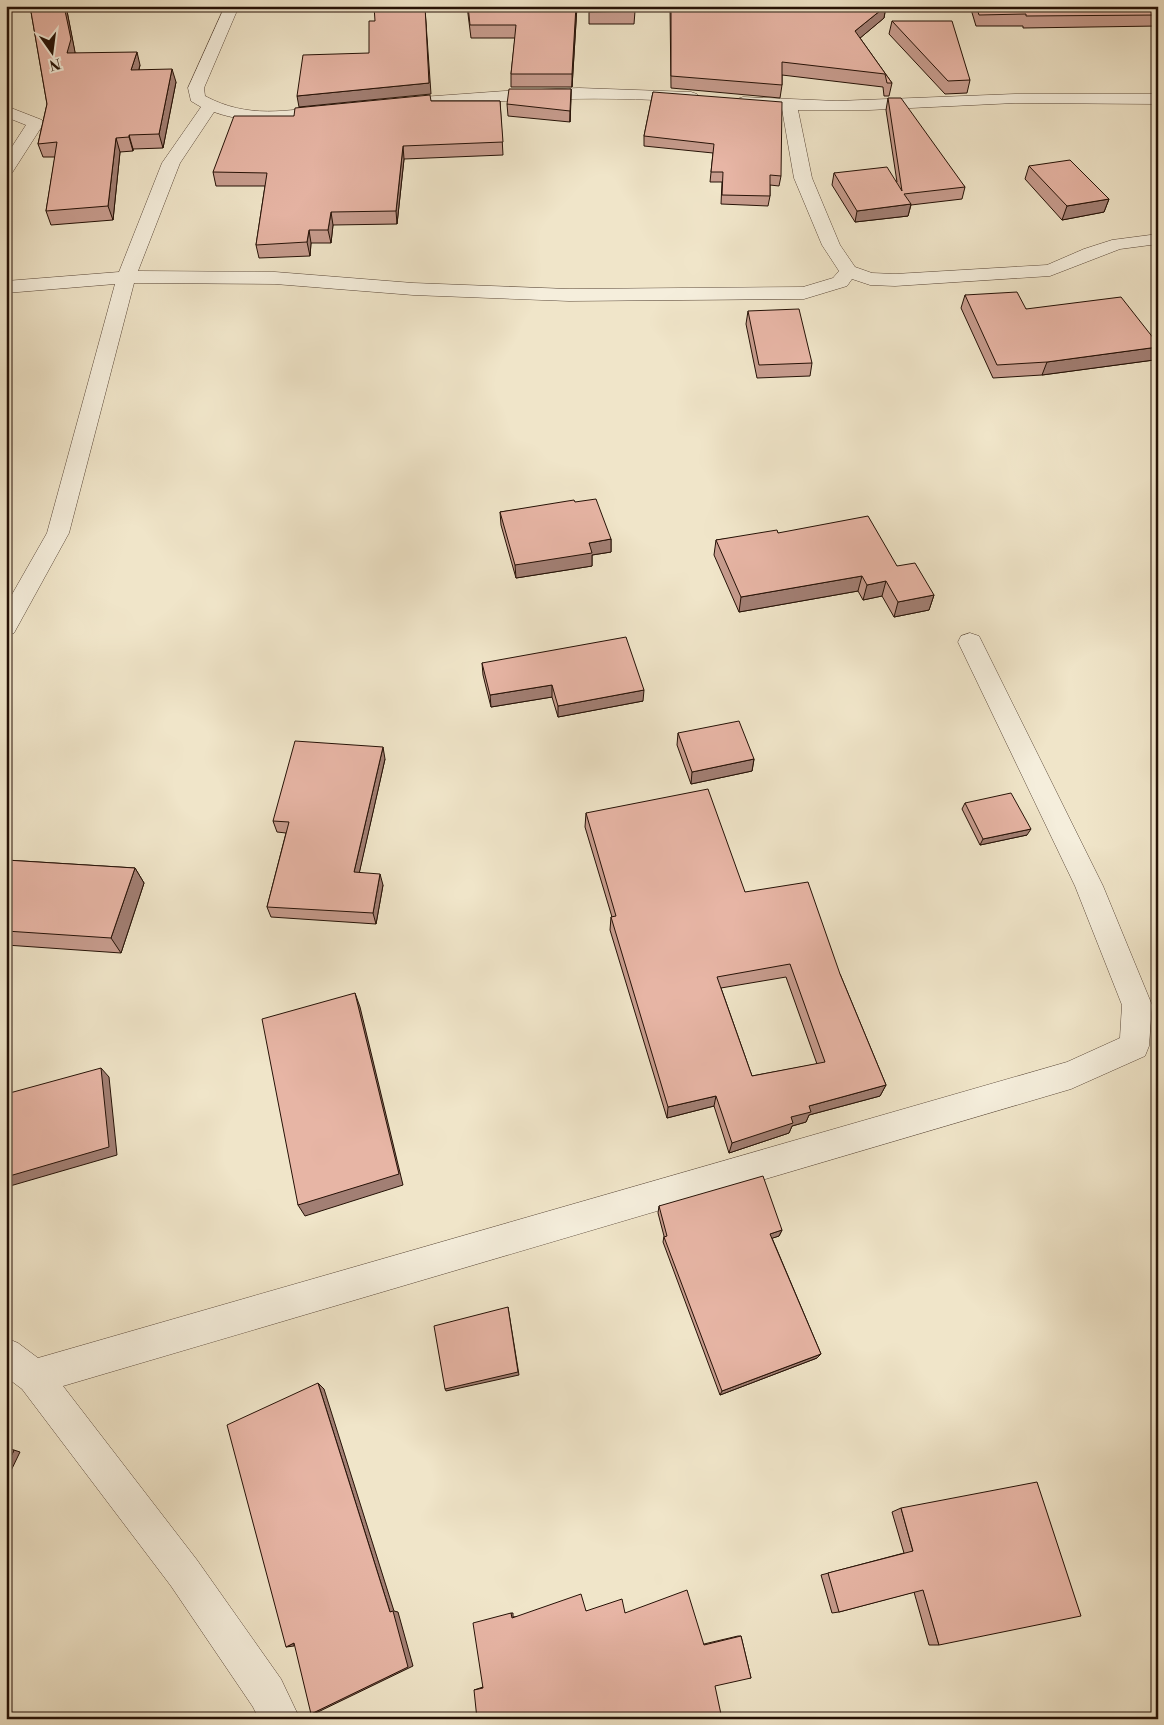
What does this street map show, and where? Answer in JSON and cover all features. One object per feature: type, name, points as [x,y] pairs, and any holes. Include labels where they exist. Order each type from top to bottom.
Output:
[{"type":"street","points":[[232,6],[196,88],[197,98],[210,106],[233,115],[257,118],[352,108]]},
{"type":"street","points":[[380,105],[500,94],[657,94],[705,98]]},
{"type":"street","points":[[723,100],[790,106],[997,99],[1158,99]]},
{"type":"street","points":[[6,627],[58,533],[126,277],[171,163],[210,106]]},
{"type":"street","points":[[790,106],[803,178],[831,245],[848,271],[870,279],[895,280],[1050,270],[1118,244],[1155,242]]},
{"type":"street","points":[[6,110],[36,123],[6,169]]},
{"type":"street","points":[[6,287],[126,277],[275,278],[413,288],[569,295],[804,293],[840,282],[848,271]]},
{"type":"street","points":[[34,1377],[1071,1075],[1134,1046],[1137,1005],[1089,886],[970,642]]},
{"type":"street","points":[[6,1355],[34,1377],[184,1573],[267,1693],[280,1719]]},
{"type":"building","points":[[30,6],[64,6],[71,39],[67,53],[137,52],[131,70],[172,69],[159,134],[129,135],[129,137],[116,138],[108,206],[46,211],[57,142],[38,144],[47,104]]},
{"type":"building","points":[[374,6],[425,6],[429,83],[297,96],[303,55],[369,53],[369,21],[375,21]]},
{"type":"building","points":[[468,6],[576,6],[572,74],[511,74],[516,25],[470,25]]},
{"type":"building","points":[[589,6],[634,6],[635,11],[589,12]]},
{"type":"building","points":[[671,6],[886,6],[855,31],[892,83],[887,83],[885,74],[782,62],[782,85],[671,76]]},
{"type":"building","points":[[976,6],[1158,6],[1158,15],[979,15]]},
{"type":"building","points":[[892,21],[952,21],[970,80],[948,81]]},
{"type":"building","points":[[509,89],[571,89],[570,111],[507,104]]},
{"type":"building","points":[[653,92],[782,102],[781,176],[770,175],[770,196],[722,195],[723,172],[711,172],[714,144],[644,136]]},
{"type":"building","points":[[430,95],[431,101],[500,101],[503,142],[403,146],[396,211],[331,212],[328,230],[309,230],[307,242],[256,245],[267,173],[213,172],[234,116],[294,116],[295,108]]},
{"type":"building","points":[[888,98],[901,98],[965,187],[904,194],[911,204],[857,211],[834,173],[887,167],[902,191]]},
{"type":"building","points":[[1070,160],[1109,199],[1067,206],[1029,166]]},
{"type":"building","points":[[1017,292],[1026,309],[1121,297],[1158,344],[1158,347],[1047,362],[997,365],[965,295]]},
{"type":"building","points":[[799,309],[812,363],[759,365],[748,311]]},
{"type":"building","points":[[596,499],[611,539],[589,543],[592,553],[515,565],[500,512],[574,500],[575,502]]},
{"type":"building","points":[[868,516],[897,566],[915,563],[934,595],[898,602],[886,581],[867,585],[862,576],[741,597],[716,540],[777,530],[778,533]]},
{"type":"building","points":[[626,637],[644,690],[558,706],[552,685],[490,695],[482,663]]},
{"type":"building","points":[[739,721],[754,759],[692,772],[678,733]]},
{"type":"building","points":[[295,741],[383,747],[354,872],[380,874],[373,913],[267,907],[289,822],[273,821]]},
{"type":"building","points":[[708,789],[745,892],[808,882],[840,974],[886,1085],[809,1106],[811,1112],[791,1117],[793,1123],[732,1143],[716,1096],[668,1107],[611,917],[616,916],[586,813]],"holes":[[[790,964],[825,1062],[752,1076],[717,977]]]},
{"type":"building","points":[[1011,793],[1031,829],[983,839],[965,803]]},
{"type":"building","points":[[6,860],[135,868],[111,938],[6,931]]},
{"type":"building","points":[[355,993],[399,1174],[298,1205],[262,1019]]},
{"type":"building","points":[[101,1068],[109,1147],[6,1177],[6,1094]]},
{"type":"building","points":[[763,1176],[782,1230],[770,1234],[821,1354],[722,1391],[664,1237],[667,1236],[659,1206]]},
{"type":"building","points":[[508,1307],[518,1372],[445,1389],[434,1326]]},
{"type":"building","points":[[318,1383],[390,1612],[393,1611],[408,1667],[311,1714],[294,1643],[286,1647],[227,1425]]},
{"type":"building","points":[[6,1448],[14,1450],[6,1467]]},
{"type":"building","points":[[1037,1482],[1081,1616],[939,1645],[923,1590],[839,1612],[828,1573],[913,1551],[901,1508]]},
{"type":"building","points":[[687,1590],[704,1645],[741,1636],[751,1678],[715,1686],[722,1719],[477,1719],[474,1690],[483,1688],[473,1623],[511,1613],[512,1618],[581,1594],[586,1611],[622,1599],[625,1613]]}]
